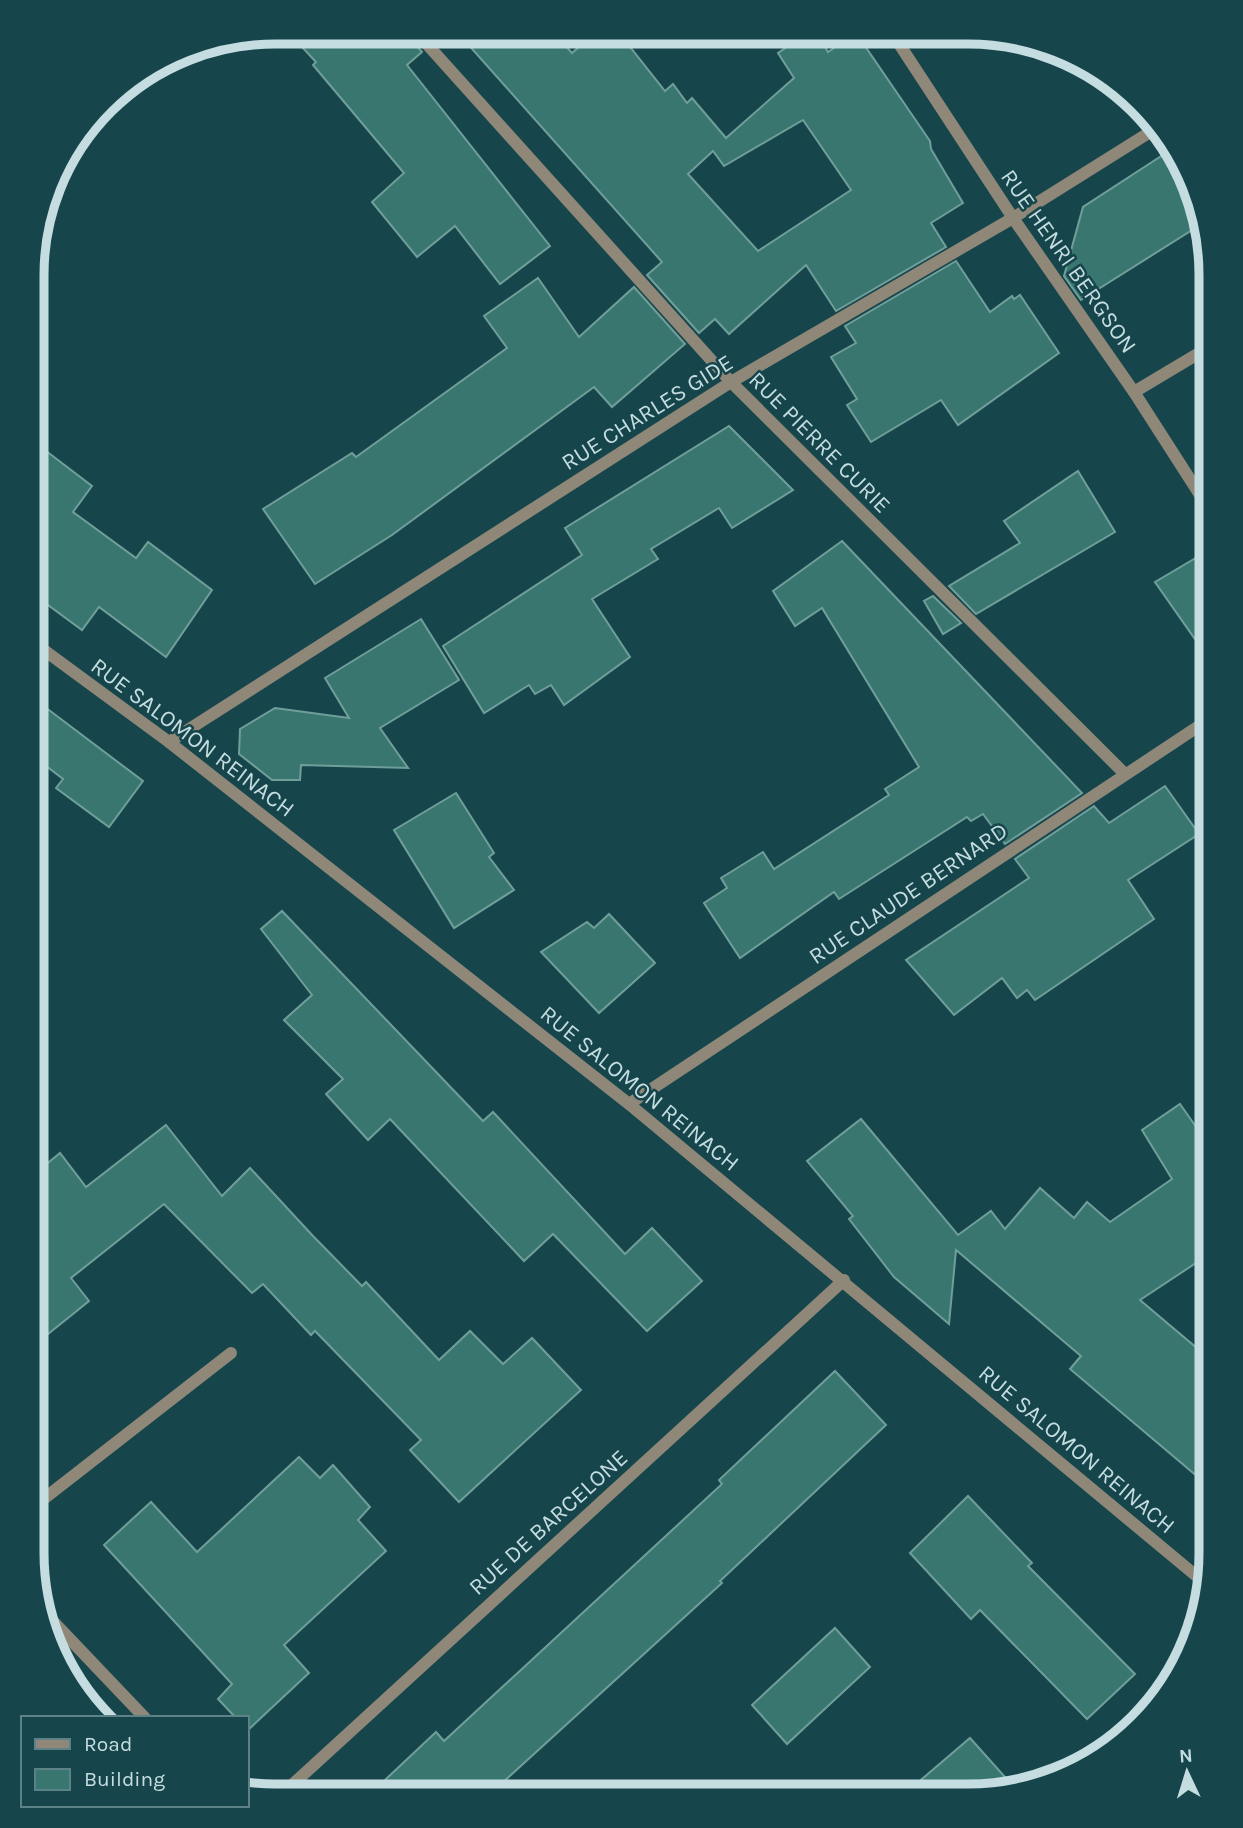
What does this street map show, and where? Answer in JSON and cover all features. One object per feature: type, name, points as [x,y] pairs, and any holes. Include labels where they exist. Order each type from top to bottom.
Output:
[{"type":"street","name":"RUE PIERRE CURIE","points":[[427,44],[731,382],[1125,774]]},
{"type":"street","name":"RUE HENRI BERGSON","points":[[899,44],[1013,218],[1134,392],[1199,493]]},
{"type":"street","name":"RUE CHARLES GIDE","points":[[169,742],[731,382],[1013,218],[1150,132]]},
{"type":"street","points":[[1134,392],[1199,354]]},
{"type":"street","name":"RUE SALOMON REINACH","points":[[44,650],[169,742],[629,1104],[844,1280],[1198,1577]]},
{"type":"street","name":"RUE CLAUDE BERNARD","points":[[629,1104],[1199,726]]},
{"type":"street","name":"RUE DE BARCELONE","points":[[293,1784],[844,1280]]},
{"type":"street","points":[[44,1499],[231,1353]]},
{"type":"street","points":[[55,1622],[143,1716]]},
{"type":"shaded area","points":[[1149,1696],[1121,1727],[1101,1742]]},
{"type":"building","points":[[299,44],[415,44],[422,52],[407,65],[550,246],[500,284],[455,226],[417,257],[372,202],[404,173],[313,65],[316,62]]},
{"type":"building","points":[[468,44],[564,44],[572,53],[582,44],[628,44],[665,91],[673,84],[687,103],[692,98],[726,138],[794,78],[778,53],[791,44],[823,44],[828,52],[840,44],[864,44],[930,141],[931,149],[963,203],[931,223],[946,247],[836,311],[806,265],[729,334],[715,319],[699,333],[647,275],[662,262]],"holes":[[[803,120],[851,190],[758,251],[688,174],[713,151],[724,166]]]},
{"type":"building","points":[[1165,154],[1187,201],[1195,228],[1081,300],[1064,276],[1083,207]]},
{"type":"building","points":[[956,261],[990,312],[1012,296],[1014,299],[1020,295],[1059,353],[958,425],[941,400],[871,442],[847,405],[857,399],[831,357],[856,343],[845,326]]},
{"type":"building","points":[[538,278],[579,337],[634,287],[685,344],[612,407],[594,387],[392,535],[315,584],[263,509],[352,453],[356,457],[507,348],[484,316]]},
{"type":"building","points":[[729,426],[793,490],[732,528],[719,508],[651,549],[658,559],[592,599],[630,657],[564,705],[551,685],[535,694],[529,685],[484,713],[443,646],[582,555],[565,528]]},
{"type":"building","points":[[44,449],[92,486],[73,512],[136,558],[148,542],[212,590],[166,657],[99,607],[82,630],[44,602]]},
{"type":"building","points":[[1078,471],[1115,532],[976,614],[949,586],[1020,543],[1004,521]]},
{"type":"building","points":[[842,541],[1082,793],[1005,844],[983,814],[971,821],[967,817],[839,899],[834,892],[740,958],[704,903],[727,888],[721,878],[763,852],[774,869],[889,795],[885,789],[919,767],[822,608],[795,626],[773,591]]},
{"type":"building","points":[[1199,556],[1199,645],[1155,582]]},
{"type":"building","points":[[933,596],[961,623],[943,634],[924,601]]},
{"type":"building","points":[[421,619],[459,680],[380,728],[408,768],[301,765],[300,780],[272,780],[239,754],[240,729],[275,708],[349,718],[325,678]]},
{"type":"building","points":[[44,706],[143,781],[109,827],[56,788],[63,779],[44,764]]},
{"type":"building","points":[[1165,786],[1199,834],[1128,880],[1154,919],[1035,1000],[1027,990],[1017,998],[1002,978],[954,1015],[906,960],[1029,878],[1015,859],[1094,806],[1109,823]]},
{"type":"building","points":[[456,793],[494,853],[489,857],[514,890],[454,928],[394,830]]},
{"type":"building","points":[[282,911],[483,1121],[493,1112],[625,1254],[652,1228],[702,1281],[647,1331],[553,1234],[524,1261],[390,1119],[368,1140],[326,1094],[343,1079],[284,1020],[312,995],[261,929]]},
{"type":"building","points":[[609,914],[655,963],[599,1013],[541,952],[587,922],[594,928]]},
{"type":"building","points":[[1180,1104],[1199,1131],[1199,1261],[1140,1300],[1199,1350],[1199,1478],[1070,1369],[1081,1356],[956,1250],[949,1324],[894,1277],[849,1219],[853,1216],[807,1161],[861,1119],[958,1235],[991,1211],[1005,1229],[1040,1188],[1074,1218],[1087,1202],[1110,1222],[1172,1179],[1142,1130]]},
{"type":"building","points":[[166,1125],[222,1196],[250,1168],[362,1286],[366,1282],[439,1360],[470,1331],[503,1364],[532,1338],[581,1390],[459,1502],[410,1450],[421,1440],[315,1331],[311,1335],[263,1284],[252,1293],[164,1204],[71,1278],[89,1301],[44,1337],[44,1166],[60,1153],[86,1187]]},
{"type":"building","points":[[835,1371],[886,1425],[720,1581],[722,1583],[501,1784],[381,1784],[436,1732],[444,1741],[722,1484],[719,1480]]},
{"type":"building","points":[[299,1457],[320,1478],[333,1465],[370,1507],[358,1520],[386,1551],[284,1645],[309,1673],[248,1730],[248,1716],[234,1716],[218,1699],[232,1684],[104,1545],[151,1502],[197,1552]]},
{"type":"building","points":[[968,1496],[1032,1563],[1028,1566],[1135,1674],[1087,1719],[980,1610],[971,1619],[910,1553]]},
{"type":"building","points":[[835,1628],[870,1667],[787,1744],[752,1705]]},
{"type":"building","points":[[970,1738],[1008,1781],[983,1784],[916,1784]]}]
